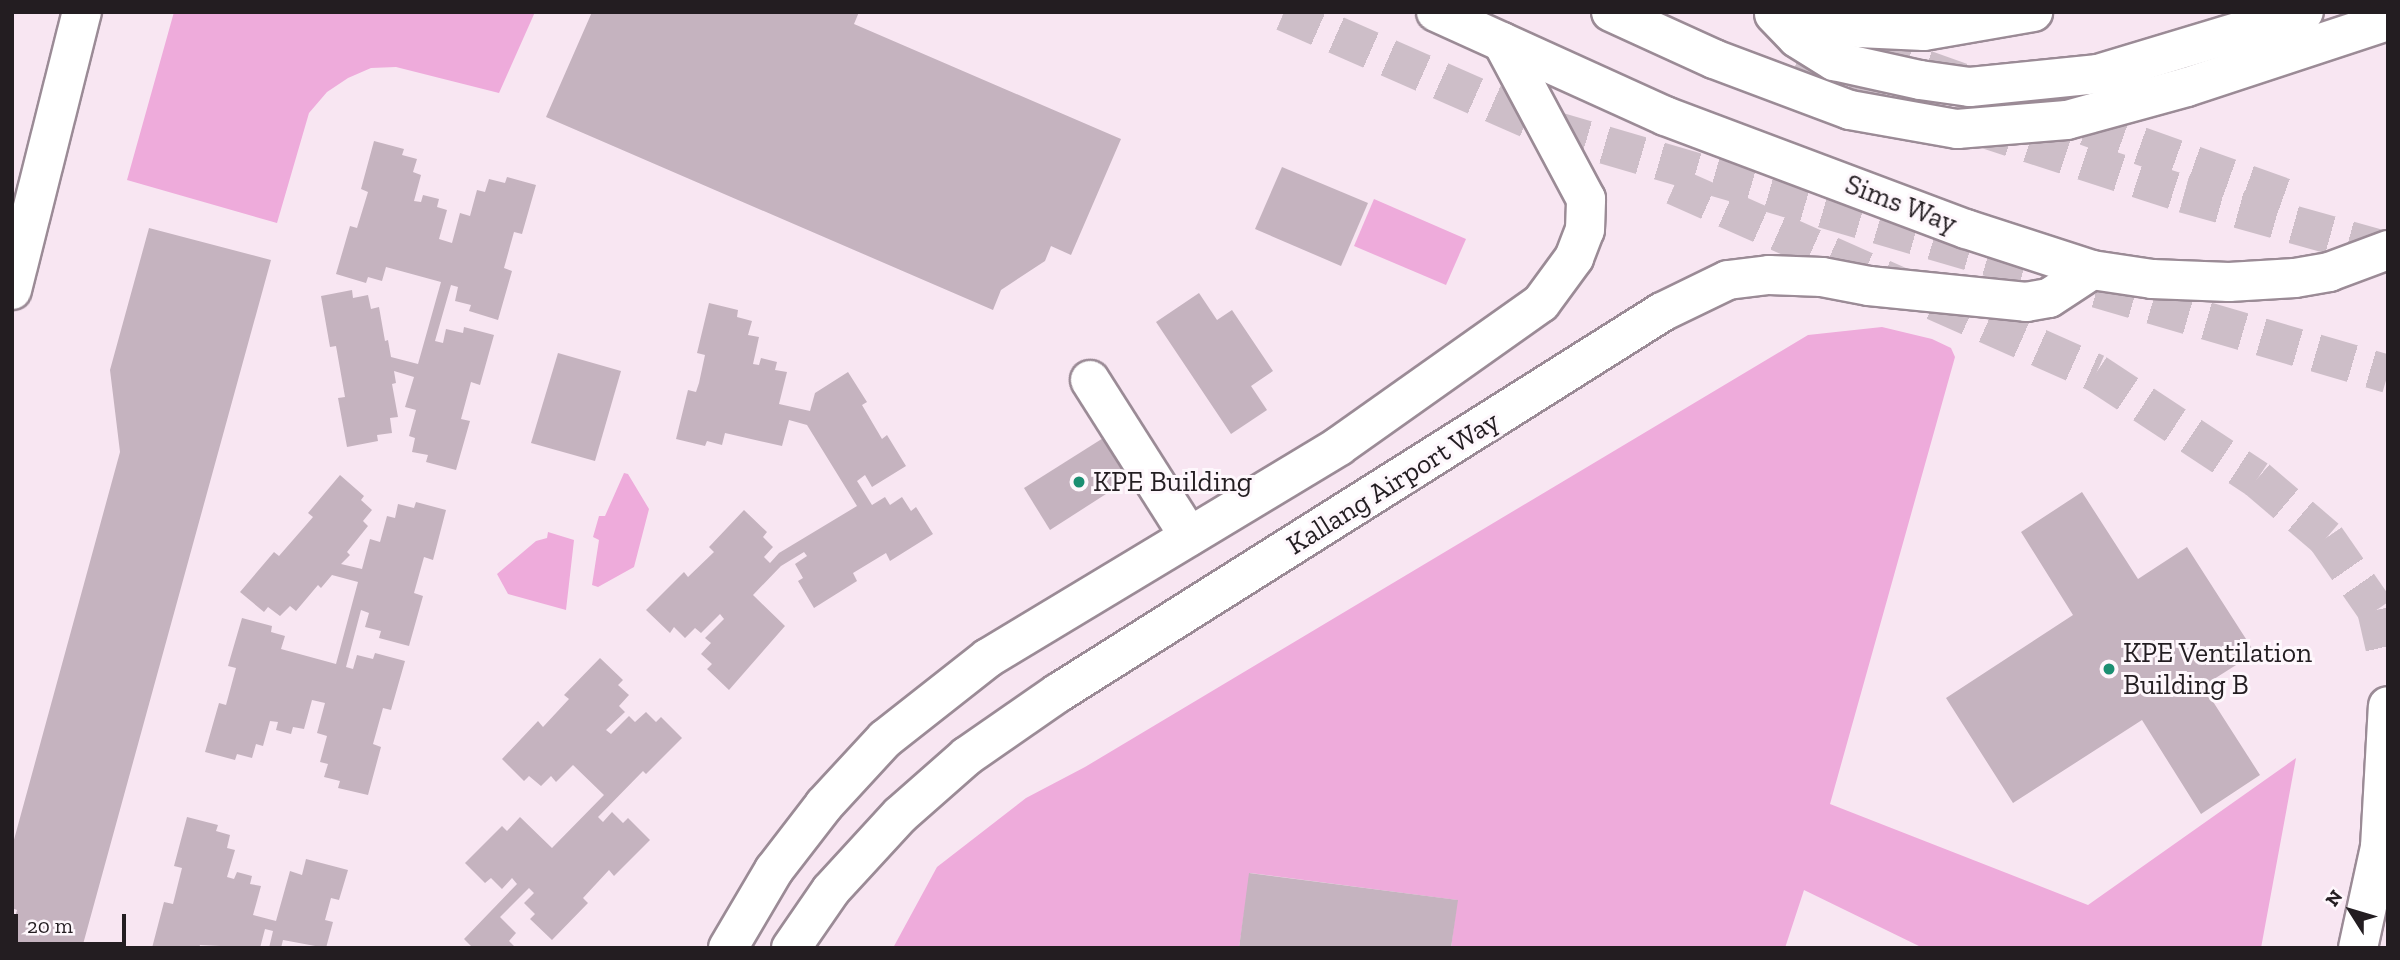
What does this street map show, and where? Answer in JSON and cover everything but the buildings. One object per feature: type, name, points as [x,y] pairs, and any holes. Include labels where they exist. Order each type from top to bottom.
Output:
[{"type":"main road","points":[[12,290],[82,12]]},
{"type":"main road","name":"Sims Way","points":[[1436,12],[1665,116],[1966,229],[2092,270],[2152,279],[2229,282],[2295,278],[2329,272],[2388,250]]},
{"type":"main road","points":[[1611,12],[1714,59],[1850,110],[1957,129],[2067,120],[2187,88],[2388,22]]},
{"type":"main road","points":[[1772,13],[1836,27],[1924,31],[2033,12]]},
{"type":"main road","points":[[1772,13],[1797,38],[1834,61],[1920,80],[1970,87],[2098,75],[2304,12]]},
{"type":"main road","points":[[728,948],[774,870],[824,806],[885,739],[988,658],[1339,446],[1541,303],[1574,258],[1585,230],[1586,199],[1502,42]]},
{"type":"main road","name":"Kallang Airport Way","points":[[791,948],[831,890],[900,815],[967,756],[1058,694],[1662,312],[1728,280],[1769,275],[1822,277],[1869,286],[2026,302],[2049,298],[2092,270]]},
{"type":"main road","points":[[1090,380],[1189,536]]},
{"type":"main road","points":[[2358,948],[2380,847],[2388,706]]},
{"type":"shaded area","points":[[174,12],[535,12],[499,93],[396,67],[371,68],[348,78],[327,92],[309,113],[277,223],[127,180]]},
{"type":"shaded area","points":[[1374,199],[1466,239],[1446,285],[1354,246]]},
{"type":"shaded area","points":[[1882,327],[1932,339],[1951,348],[1955,357],[1830,804],[2088,905],[2296,758],[2261,948],[1923,948],[1804,890],[1785,948],[1451,948],[1457,900],[1250,873],[1239,948],[893,948],[937,867],[1026,798],[1085,767],[1808,335]]},
{"type":"shaded area","points":[[624,473],[628,474],[649,509],[634,567],[598,587],[592,585],[599,540],[593,537],[599,516],[605,516]]},
{"type":"shaded area","points":[[548,532],[574,540],[566,610],[508,594],[497,574],[536,541],[547,538]]},
{"type":"tunnel","points":[[1284,12],[1550,129],[2388,374]]},
{"type":"tunnel","points":[[1818,31],[2295,201]]},
{"type":"tunnel","points":[[1793,74],[1918,107]]},
{"type":"tunnel","points":[[1975,126],[2184,194],[2388,251]]},
{"type":"tunnel","points":[[1674,186],[2096,373],[2257,479],[2326,538],[2376,610],[2388,663]]},
{"type":"place","name":"KPE Building","points":[[1079,482]]},
{"type":"place","name":"KPE Ventilation Building B","points":[[2109,669]]}]
